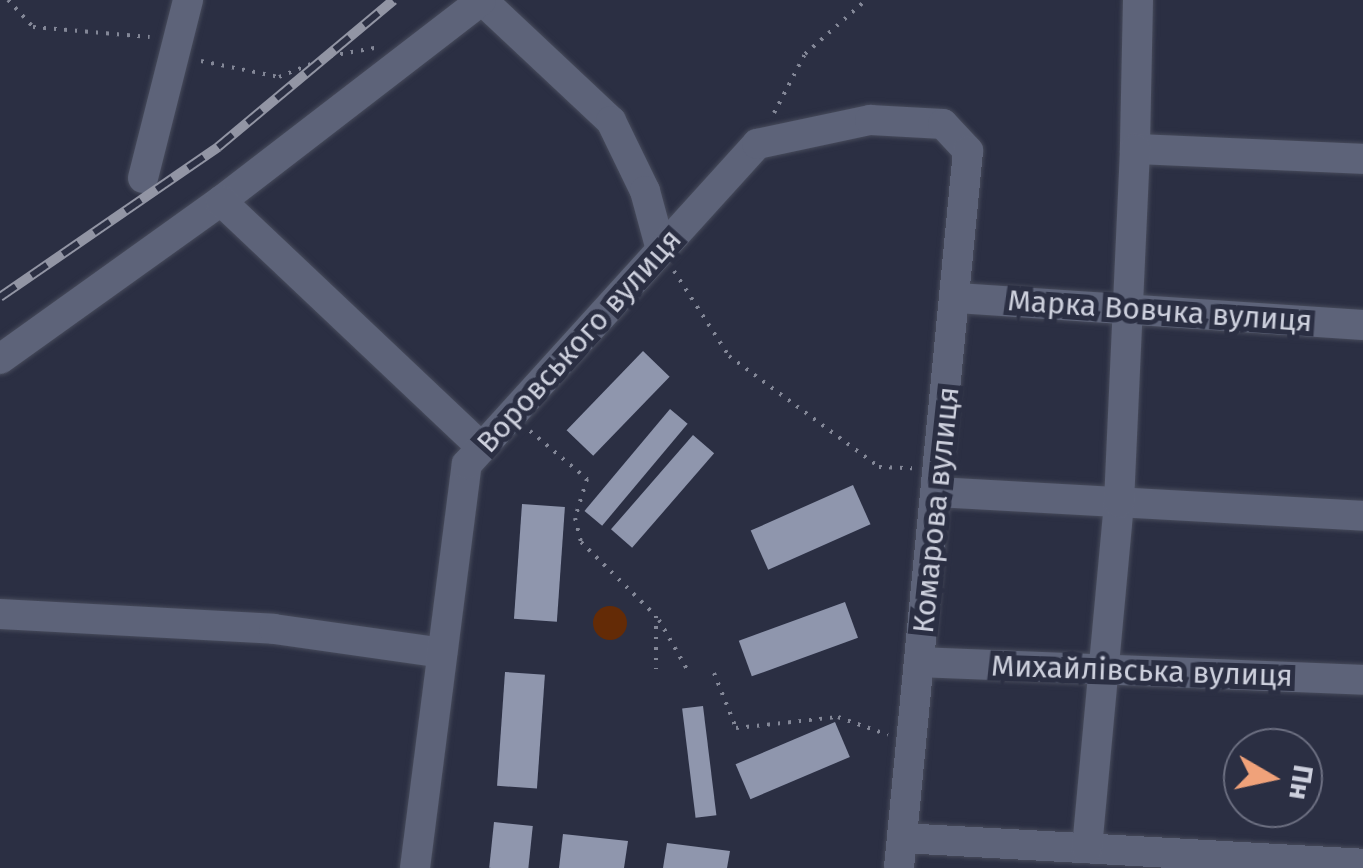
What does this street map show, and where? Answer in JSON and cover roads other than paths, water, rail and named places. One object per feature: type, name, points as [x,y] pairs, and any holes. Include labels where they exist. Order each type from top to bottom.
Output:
[{"type":"street","points":[[142,178],[188,0]]},
{"type":"street","points":[[1087,848],[1119,502],[1138,0]]},
{"type":"street","points":[[0,359],[221,202],[482,1],[576,81],[610,121],[645,192],[660,250]]},
{"type":"street","name":"Воровського вулиця","points":[[415,868],[467,464],[757,144],[870,120],[943,124],[968,151]]},
{"type":"street","points":[[1135,150],[1363,160]]},
{"type":"street","name":"Комарова вулиця","points":[[901,853],[958,298],[968,151]]},
{"type":"street","points":[[221,202],[482,448]]},
{"type":"street","name":"Марка Вовчка вулиця","points":[[958,298],[1363,325]]},
{"type":"street","points":[[939,481],[1119,502],[1363,516]]},
{"type":"street","points":[[0,614],[274,630],[442,653]]},
{"type":"street","name":"Михайлівська вулиця","points":[[920,662],[1363,680]]},
{"type":"street","points":[[901,853],[1087,848],[1363,864]]},
{"type":"railway","points":[[0,297],[218,147],[394,0]]}]
